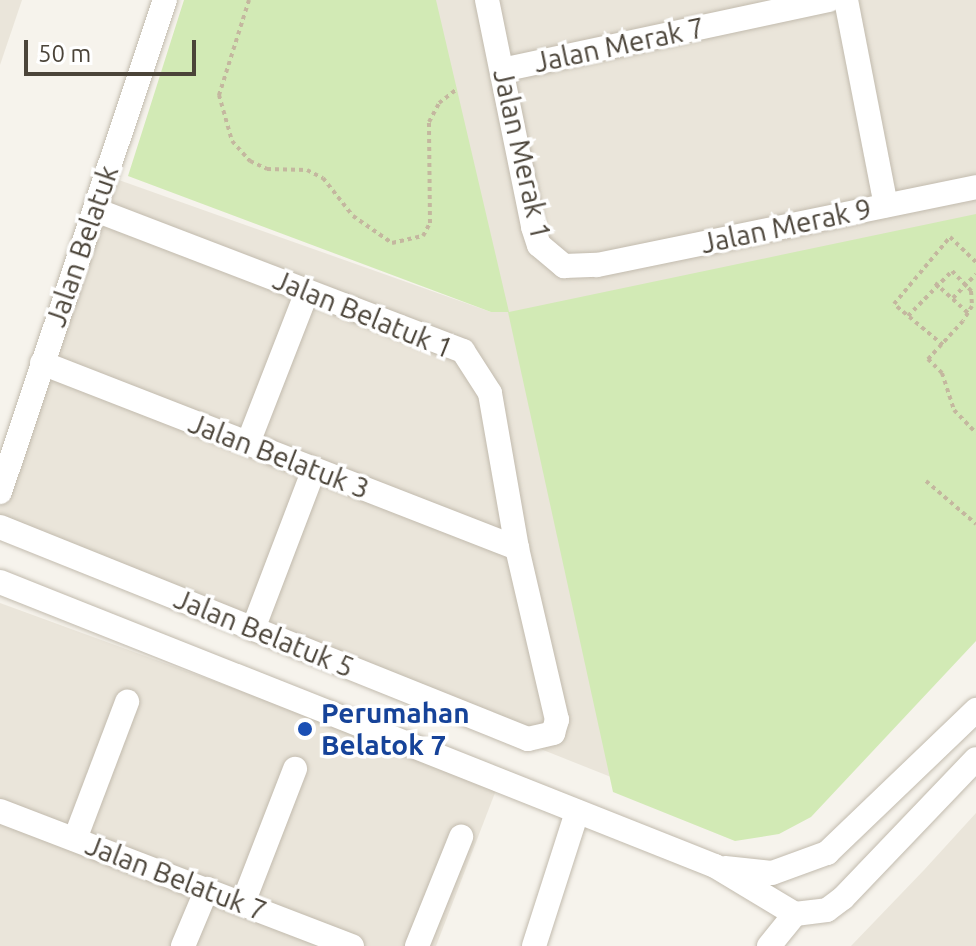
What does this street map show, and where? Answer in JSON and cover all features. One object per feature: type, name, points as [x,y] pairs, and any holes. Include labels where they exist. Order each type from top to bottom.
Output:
[{"type":"street","name":"Jalan Belatuk","points":[[0,492],[165,0]]},
{"type":"street","name":"Jalan Merak 1","points":[[487,0],[539,245],[564,266],[597,265]]},
{"type":"street","name":"Jalan Merak 7","points":[[502,70],[829,0]]},
{"type":"street","points":[[846,0],[886,205]]},
{"type":"street","name":"Jalan Merak 9","points":[[597,265],[976,187]]},
{"type":"street","name":"Jalan Belatuk 1","points":[[95,210],[463,351],[490,393],[517,548],[557,720],[553,733],[528,739]]},
{"type":"street","points":[[248,443],[307,292]]},
{"type":"street","name":"Jalan Belatuk 3","points":[[42,363],[517,548]]},
{"type":"street","points":[[253,629],[314,469]]},
{"type":"street","name":"Jalan Belatuk 5","points":[[0,527],[528,739]]},
{"type":"street","points":[[0,582],[715,866],[795,914],[827,910],[843,898],[976,759]]},
{"type":"street","points":[[75,839],[127,702]]},
{"type":"street","points":[[715,866],[772,873],[827,853],[976,710]]},
{"type":"street","points":[[243,903],[295,769]]},
{"type":"street","name":"Jalan Belatuk 7","points":[[0,811],[352,946]]},
{"type":"street","points":[[534,946],[577,812]]},
{"type":"street","points":[[417,946],[461,837]]},
{"type":"street","points":[[183,946],[207,889]]},
{"type":"street","points":[[769,946],[795,914]]},
{"type":"path","points":[[249,0],[219,95],[232,141],[250,161],[267,169],[307,170],[323,178],[353,216],[392,243],[423,236],[430,223],[429,122],[439,103],[457,89]]},
{"type":"path","points":[[943,345],[894,304],[950,237],[976,262]]},
{"type":"path","points":[[908,316],[935,283],[952,271],[967,285],[972,306],[943,345],[928,359],[942,373],[954,410],[976,433]]},
{"type":"path","points":[[953,298],[976,274]]},
{"type":"path","points":[[935,283],[968,313]]},
{"type":"path","points":[[926,481],[976,524]]},
{"type":"path","points":[[970,519],[976,513]]},
{"type":"shaded area","points":[[0,0],[22,0],[0,65]]},
{"type":"shaded area","points":[[433,0],[976,0],[976,214],[611,777],[0,534],[0,506],[116,179],[491,312],[508,312]]},
{"type":"shaded area","points":[[0,603],[498,785],[436,946],[0,946]]},
{"type":"shaded area","points":[[976,813],[976,946],[851,946],[924,870]]},
{"type":"green space","points":[[184,0],[436,0],[509,312],[976,214],[976,641],[811,817],[779,834],[735,841],[613,792],[508,312],[491,312],[128,176]]},
{"type":"place","name":"Perumahan Belatok 7","points":[[305,729]]}]
